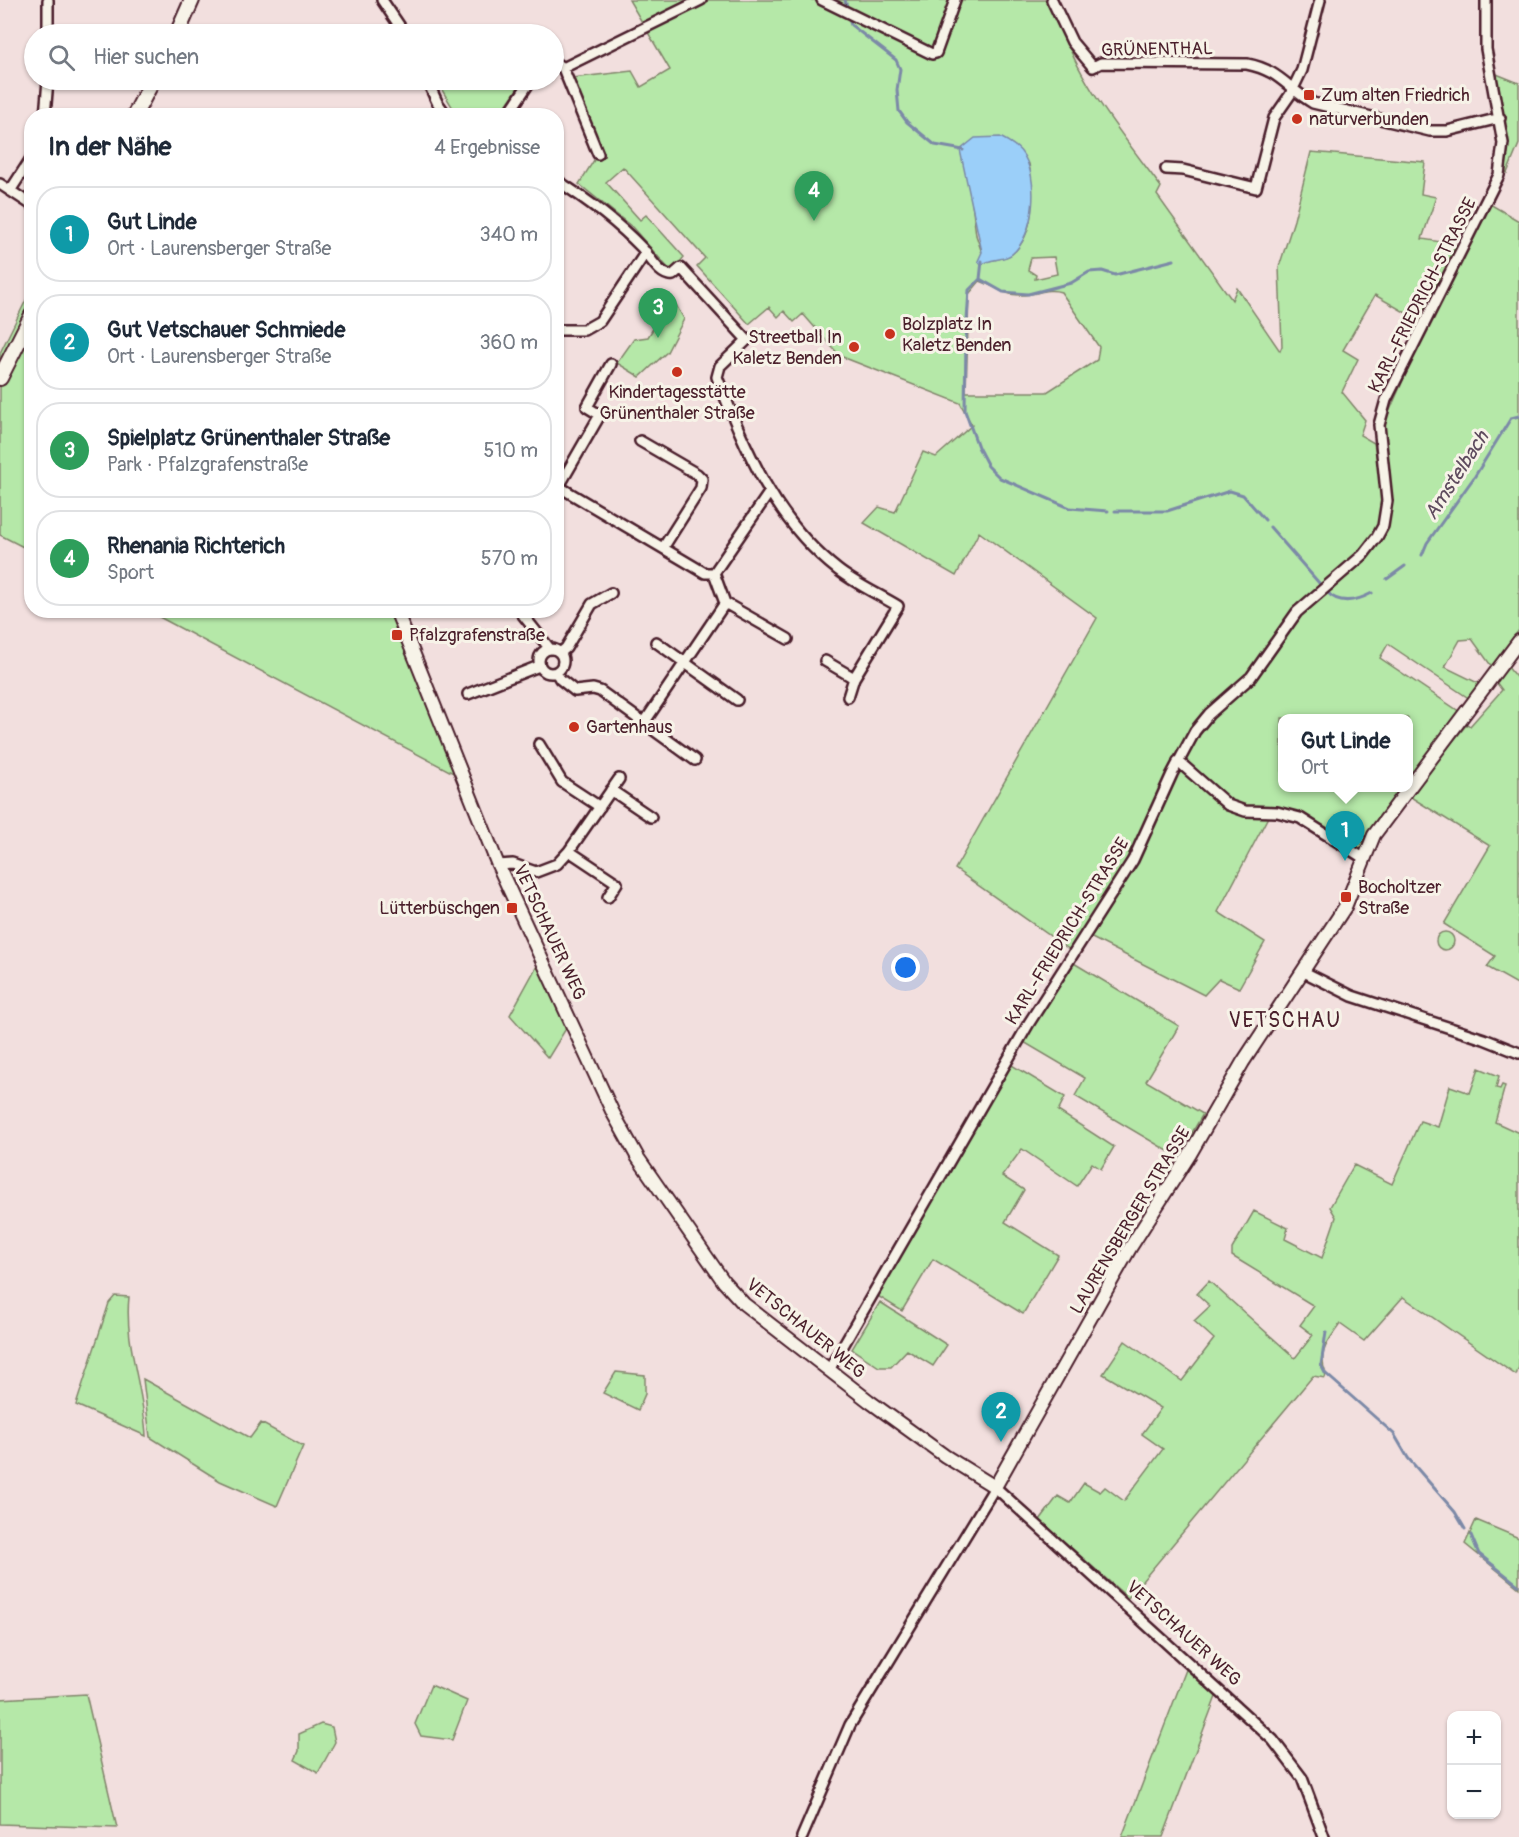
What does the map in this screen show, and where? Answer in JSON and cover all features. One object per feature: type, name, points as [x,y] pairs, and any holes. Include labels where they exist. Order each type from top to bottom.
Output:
[{"type":"main road","points":[[181,24],[192,0]]},
{"type":"main road","points":[[138,108],[148,90]]},
{"type":"main road","points":[[0,378],[24,331]]},
{"type":"street","points":[[48,0],[48,24]]},
{"type":"street","points":[[382,0],[398,24]]},
{"type":"street","points":[[564,67],[701,0]]},
{"type":"street","points":[[822,0],[853,13],[928,53],[936,54],[941,46],[955,0]]},
{"type":"street","name":"GRÜNENTHAL","points":[[1052,0],[1072,42],[1093,67],[1101,63],[1247,64],[1263,67],[1278,75],[1301,96],[1323,106],[1430,131],[1447,131],[1500,118]]},
{"type":"street","points":[[1166,169],[1184,170],[1256,188],[1274,118],[1293,89],[1306,58],[1320,0]]},
{"type":"street","name":"KARL-FRIEDRICH-STRASSE","points":[[829,1370],[1029,1023],[1133,860],[1178,761],[1195,731],[1209,714],[1251,677],[1297,612],[1364,555],[1383,526],[1387,501],[1379,425],[1386,400],[1498,175],[1503,143],[1486,49],[1486,0]]},
{"type":"street","points":[[564,73],[598,154]]},
{"type":"street","points":[[46,108],[47,90]]},
{"type":"street","points":[[431,90],[439,108]]},
{"type":"street","points":[[512,108],[524,90]]},
{"type":"street","points":[[10,191],[24,169]]},
{"type":"street","points":[[0,184],[24,200]]},
{"type":"street","points":[[564,185],[604,212],[668,275],[681,268],[747,340],[720,366],[717,377],[750,456],[769,493],[786,519],[814,550],[852,580],[898,606],[854,678],[848,697]]},
{"type":"street","points":[[564,331],[584,330],[600,321],[646,252]]},
{"type":"street","points":[[564,477],[600,415],[587,407],[611,364]]},
{"type":"street","points":[[640,441],[702,479],[701,488],[663,548]]},
{"type":"street","points":[[564,493],[705,573],[714,573],[720,569],[769,493]]},
{"type":"street","points":[[714,573],[725,603],[788,639]]},
{"type":"street","points":[[550,649],[540,654],[539,666],[546,673],[556,672],[563,663],[560,653],[592,604],[611,592]]},
{"type":"street","points":[[644,723],[725,603]]},
{"type":"street","name":"VETSCHAUER WEG","points":[[403,618],[498,865],[613,1113],[639,1158],[737,1297],[829,1370],[945,1456],[995,1487],[1273,1740],[1302,1778],[1324,1837]]},
{"type":"street","points":[[525,618],[550,649],[560,653]]},
{"type":"street","name":"LAURENSBERGER STRASSE","points":[[1413,784],[1519,641]]},
{"type":"street","points":[[656,642],[737,700]]},
{"type":"street","points":[[825,661],[854,678]]},
{"type":"street","points":[[468,694],[539,666]]},
{"type":"street","points":[[556,672],[560,680],[575,691],[594,689],[600,692],[696,760]]},
{"type":"street","points":[[539,744],[562,782],[600,807]]},
{"type":"street","points":[[1178,761],[1228,805],[1245,811],[1277,812],[1300,818],[1365,859]]},
{"type":"street","points":[[498,865],[513,864],[536,872],[557,864],[570,851],[619,778]]},
{"type":"street","points":[[611,790],[651,817]]},
{"type":"street","name":"LAURENSBERGER STRASSE","points":[[802,1837],[849,1725],[995,1487],[1136,1238],[1190,1154],[1243,1062],[1345,907],[1374,836],[1407,792]]},
{"type":"street","points":[[570,851],[617,883],[608,897]]},
{"type":"street","points":[[1304,972],[1352,996],[1484,1039],[1519,1053]]},
{"type":"green space","points":[[629,0],[1057,0],[1062,28],[1071,52],[1093,93],[1161,187],[1157,195],[1232,300],[1237,288],[1280,351],[1282,346],[1279,267],[1294,220],[1311,152],[1425,162],[1421,194],[1436,197],[1422,239],[1460,245],[1420,321],[1375,295],[1343,350],[1358,359],[1342,392],[1365,420],[1360,435],[1374,443],[1381,486],[1381,509],[1374,535],[1366,550],[1371,552],[1390,501],[1383,426],[1429,321],[1490,204],[1519,221],[1519,630],[1492,667],[1472,639],[1460,640],[1445,667],[1480,684],[1470,699],[1388,644],[1380,658],[1460,712],[1413,773],[1413,714],[1278,714],[1278,792],[1399,792],[1374,823],[1361,849],[1308,819],[1279,809],[1268,817],[1218,912],[1265,942],[1239,988],[1219,979],[1204,995],[1084,934],[1073,952],[955,869],[1097,618],[979,532],[956,576],[864,523],[879,507],[895,512],[923,452],[936,457],[972,425],[960,403],[840,356],[803,314],[794,322],[784,311],[778,317],[769,307],[749,324],[697,266],[705,258],[623,167],[606,182],[640,220],[646,215],[684,257],[674,269],[669,269],[632,227],[579,184],[601,149],[572,78],[632,71],[641,87],[670,70]],"holes":[[[961,151],[1029,164],[1032,200],[1025,235],[1020,246],[1012,254],[985,262],[976,235],[971,195]],[[1054,257],[1057,274],[1035,279],[1036,275],[1028,270],[1031,258]],[[980,281],[1012,294],[1025,295],[1050,290],[1061,292],[1099,347],[1097,360],[1047,392],[966,392],[969,294]]]},
{"type":"green space","points":[[1494,73],[1519,83],[1519,144],[1507,173],[1504,172],[1506,131]]},
{"type":"green space","points":[[442,90],[516,90],[504,108],[453,108]]},
{"type":"green space","points":[[672,298],[684,319],[667,352],[640,377],[617,363],[634,339],[648,337]]},
{"type":"green space","points":[[24,304],[24,547],[0,535],[0,353]]},
{"type":"green space","points":[[161,618],[406,618],[439,708],[467,769],[455,774]]},
{"type":"green space","points":[[1507,666],[1519,681],[1519,985],[1487,967],[1495,956],[1444,924],[1490,846],[1409,796],[1467,724],[1470,726],[1502,690],[1496,682]]},
{"type":"green space","points":[[1441,932],[1449,932],[1454,937],[1452,948],[1441,950],[1436,945],[1436,937]]},
{"type":"green space","points":[[1072,962],[1179,1026],[1146,1081],[1203,1114],[1178,1157],[1075,1096],[1085,1078],[1022,1041]]},
{"type":"green space","points":[[538,964],[567,1027],[548,1058],[510,1015]]},
{"type":"green space","points":[[1010,1064],[1065,1097],[1058,1111],[1114,1147],[1101,1169],[1092,1163],[1077,1186],[1022,1149],[1002,1176],[1024,1190],[1005,1222],[1058,1255],[1023,1314],[933,1259],[902,1311],[876,1295]]},
{"type":"green space","points":[[1479,1068],[1499,1076],[1496,1088],[1500,1089],[1502,1085],[1505,1086],[1495,1122],[1519,1133],[1519,1367],[1516,1375],[1403,1297],[1364,1341],[1340,1324],[1323,1353],[1325,1378],[1313,1376],[1128,1598],[1040,1520],[1058,1496],[1070,1503],[1084,1483],[1100,1492],[1105,1487],[1124,1501],[1163,1449],[1142,1434],[1161,1408],[1103,1374],[1125,1341],[1182,1381],[1214,1339],[1194,1321],[1210,1306],[1197,1294],[1209,1281],[1295,1358],[1313,1335],[1300,1325],[1314,1306],[1232,1256],[1232,1249],[1254,1211],[1288,1228],[1285,1239],[1322,1258],[1336,1217],[1330,1207],[1354,1165],[1392,1184],[1420,1121],[1438,1127],[1450,1086],[1470,1093]]},
{"type":"green space","points":[[115,1296],[129,1297],[129,1332],[146,1436],[76,1405],[109,1303]]},
{"type":"green space","points":[[880,1302],[947,1345],[933,1366],[907,1350],[891,1367],[879,1367],[852,1349]]},
{"type":"green space","points":[[616,1372],[645,1375],[645,1394],[638,1410],[603,1393]]},
{"type":"green space","points":[[143,1379],[250,1438],[261,1423],[303,1446],[277,1506],[220,1481],[150,1437]]},
{"type":"green space","points":[[1476,1520],[1519,1538],[1519,1588],[1465,1544]]},
{"type":"green space","points":[[1187,1667],[1217,1694],[1163,1837],[1122,1837]]},
{"type":"green space","points":[[431,1685],[467,1701],[452,1740],[421,1736],[415,1724]]},
{"type":"green space","points":[[86,1694],[117,1828],[0,1824],[0,1699]]},
{"type":"green space","points":[[321,1724],[332,1727],[335,1742],[318,1773],[295,1760],[299,1751],[299,1734]]},
{"type":"water","points":[[1000,137],[1018,148],[1028,163],[1033,190],[1030,220],[1026,234],[1012,254],[981,265],[978,261],[982,252],[960,150],[975,138]]},
{"type":"waterway","name":"Amstelbach","points":[[845,0],[848,10]]},
{"type":"waterway","name":"Amstelbach","points":[[848,16],[851,25],[896,60],[900,69],[897,90],[899,111],[907,122],[935,145],[963,150]]},
{"type":"waterway","points":[[980,279],[1003,292],[1028,294],[1071,283],[1089,272],[1102,271],[1115,275],[1174,260]]},
{"type":"waterway","name":"Amstelbach","points":[[982,261],[980,279],[969,290],[966,335],[965,411],[978,447],[988,466],[1000,478],[1070,508],[1108,511]]},
{"type":"waterway","name":"Amstelbach","points":[[1422,555],[1427,543],[1475,476],[1511,418],[1519,416]]},
{"type":"waterway","name":"Amstelbach","points":[[1115,511],[1167,511],[1230,491],[1243,495],[1265,520]]},
{"type":"waterway","name":"Amstelbach","points":[[1270,527],[1319,583]]},
{"type":"waterway","name":"Amstelbach","points":[[1387,579],[1405,566]]},
{"type":"waterway","name":"Amstelbach","points":[[1327,592],[1343,601],[1372,593]]},
{"type":"waterway","points":[[1326,1332],[1321,1365],[1325,1373],[1394,1434],[1408,1458],[1455,1512],[1465,1529]]},
{"type":"waterway","points":[[1471,1535],[1479,1554],[1518,1585]]},
{"type":"place","name":"Zum alten Friedrich","points":[[1309,95]]},
{"type":"place","name":"naturverbunden","points":[[1297,119]]},
{"type":"place","name":"Rhenania Richterich","points":[[814,221]]},
{"type":"place","name":"Bolzplatz In Kaletz Benden","points":[[890,334]]},
{"type":"place","name":"Spielplatz Grünenthaler Straße","points":[[658,338]]},
{"type":"place","name":"Streetball In Kaletz Benden","points":[[854,347]]},
{"type":"place","name":"Kindertagesstätte Grünenthaler Straße","points":[[677,372]]},
{"type":"place","name":"Pfalzgrafenstraße","points":[[397,635]]},
{"type":"place","name":"Gartenhaus","points":[[574,727]]},
{"type":"place","name":"Gut Linde","points":[[1345,861]]},
{"type":"place","name":"Bocholtzer Straße","points":[[1346,897]]},
{"type":"place","name":"Lütterbüschgen","points":[[512,908]]},
{"type":"place","name":"Gut Vetschauer Schmiede","points":[[1001,1442]]},
{"type":"district","name":"VETSCHAU","points":[[1285,1020]]}]
